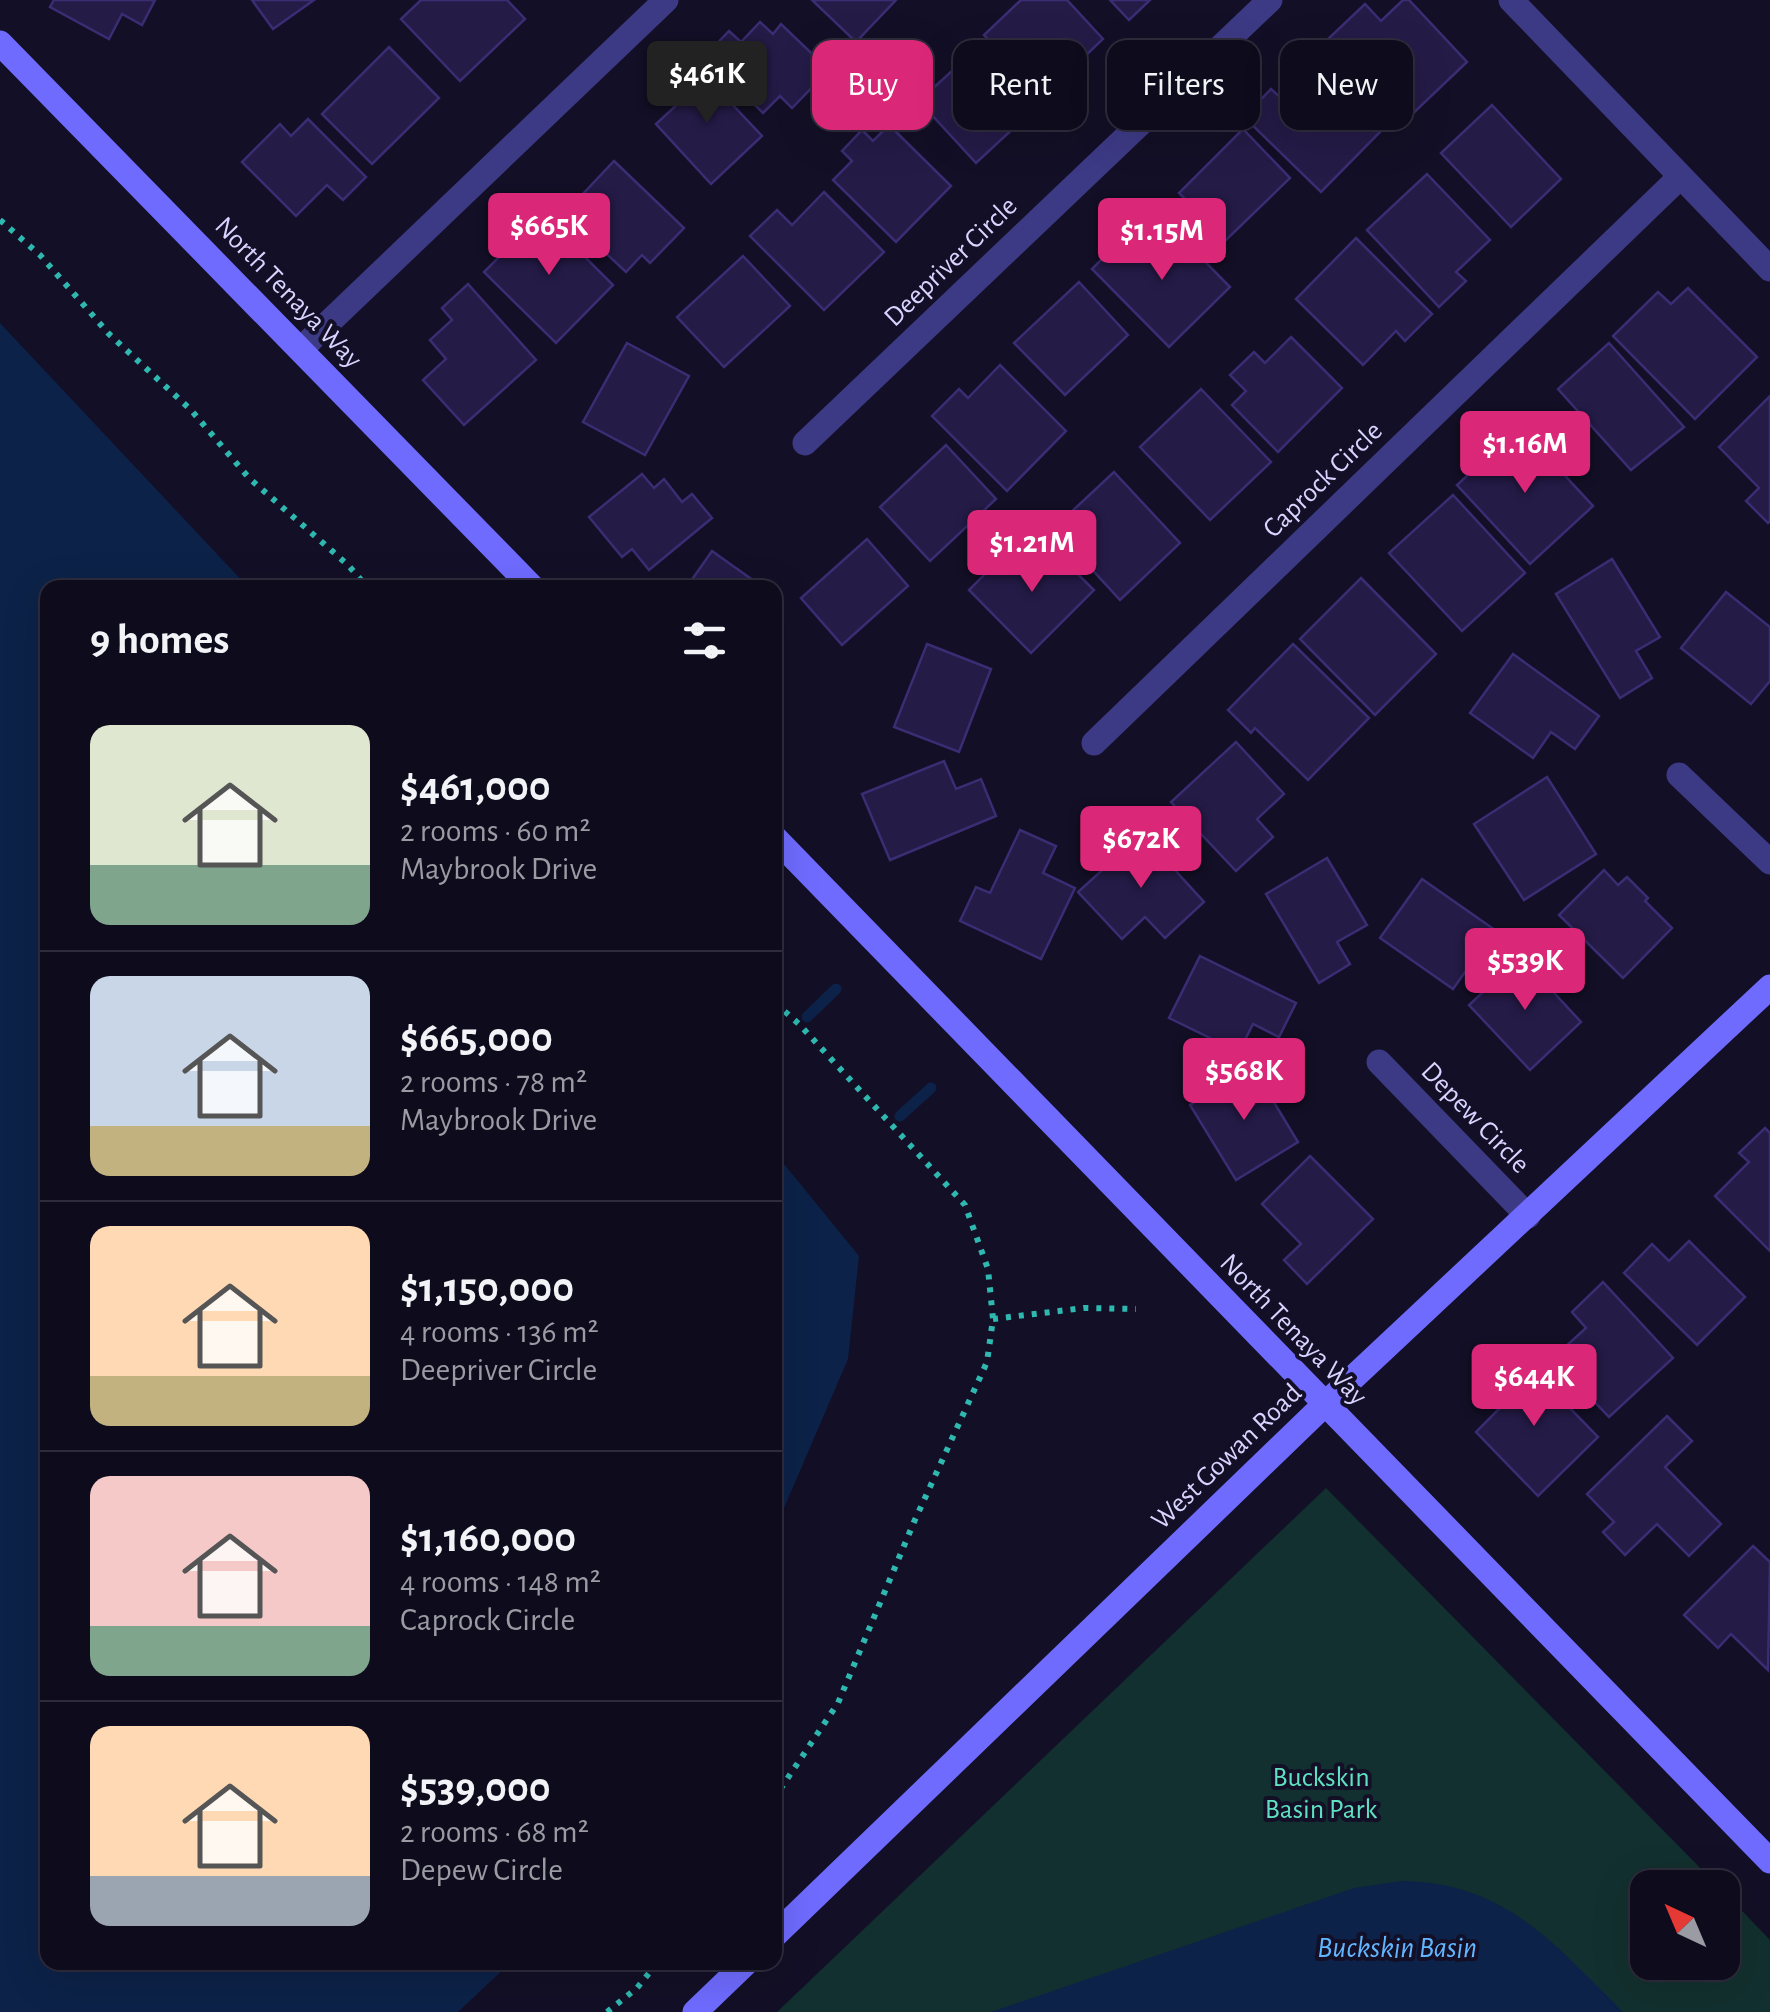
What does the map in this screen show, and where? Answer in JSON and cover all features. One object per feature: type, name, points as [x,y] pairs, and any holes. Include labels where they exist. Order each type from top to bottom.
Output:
[{"type":"main road","name":"North Tenaya Way","points":[[0,42],[524,580]]},
{"type":"main road","name":"North Tenaya Way","points":[[782,845],[1770,1860]]},
{"type":"main road","name":"West Gowan Road","points":[[782,1928],[1324,1405],[1770,987]]},
{"type":"main road","points":[[696,2012],[739,1970]]},
{"type":"street","points":[[301,349],[666,0]]},
{"type":"street","name":"Deepriver Circle","points":[[805,443],[1270,0]]},
{"type":"street","points":[[1511,0],[1770,269]]},
{"type":"street","name":"Caprock Circle","points":[[1094,743],[1680,177]]},
{"type":"street","points":[[1679,775],[1770,862]]},
{"type":"street","name":"Depew Circle","points":[[1378,1062],[1528,1216]]},
{"type":"path","points":[[0,220],[40,255],[109,334],[191,410],[249,478],[361,580]]},
{"type":"path","points":[[782,1009],[965,1205],[988,1269],[993,1319],[987,1362],[838,1703],[782,1787]]},
{"type":"path","points":[[993,1319],[1084,1308],[1136,1309]]},
{"type":"path","points":[[606,2012],[637,1988],[652,1970]]},
{"type":"green space","name":"Buckskin Basin Park","points":[[1326,1488],[1702,1870],[1630,1870],[1630,1980],[1740,1980],[1740,1909],[1770,1940],[1770,2012],[777,2012]]},
{"type":"water","points":[[0,323],[241,580],[40,580],[40,1970],[503,1970],[458,2012],[0,2012]]},
{"type":"water","points":[[782,1162],[859,1256],[848,1359],[782,1513]]},
{"type":"water","name":"Buckskin Basin","points":[[1401,1881],[1438,1884],[1499,1905],[1550,1941],[1623,2012],[991,2012],[1354,1888]]},
{"type":"building","points":[[54,0],[155,0],[142,25],[122,14],[109,39],[50,7]]},
{"type":"building","points":[[252,0],[314,0],[273,29]]},
{"type":"building","points":[[421,0],[507,0],[525,19],[460,81],[401,19]]},
{"type":"building","points":[[812,0],[896,0],[858,40]]},
{"type":"building","points":[[1021,0],[1067,0],[1103,39],[1087,54],[1087,40],[989,40],[984,35]]},
{"type":"building","points":[[1110,0],[1150,0],[1129,20]]},
{"type":"building","points":[[1403,0],[1409,0],[1467,62],[1413,113],[1413,40],[1328,39],[1365,4],[1381,21]]},
{"type":"building","points":[[760,22],[773,34],[781,24],[812,54],[812,87],[792,108],[780,96],[763,113],[705,56],[729,31],[741,42]]},
{"type":"building","points":[[389,47],[439,98],[372,164],[322,114]]},
{"type":"building","points":[[696,66],[762,136],[711,184],[656,124],[681,101],[671,89]]},
{"type":"building","points":[[953,70],[953,130],[1011,130],[976,163],[933,116],[933,88]]},
{"type":"building","points":[[1271,89],[1280,97],[1280,130],[1380,132],[1321,192],[1257,130],[1260,100]]},
{"type":"building","points":[[1492,105],[1561,179],[1511,227],[1441,153]]},
{"type":"building","points":[[308,119],[366,177],[343,200],[327,185],[296,216],[242,162],[280,124],[291,136]]},
{"type":"building","points":[[862,130],[873,141],[884,130],[894,130],[951,186],[896,242],[833,180],[852,161],[842,151]]},
{"type":"building","points":[[1242,130],[1290,178],[1226,240],[1179,193]]},
{"type":"building","points":[[614,161],[684,228],[650,263],[642,255],[626,272],[564,214]]},
{"type":"building","points":[[1427,174],[1490,240],[1456,272],[1466,281],[1439,307],[1367,230]]},
{"type":"building","points":[[824,192],[884,252],[824,310],[750,236],[777,210],[792,225]]},
{"type":"building","points":[[542,214],[613,285],[556,343],[484,272]]},
{"type":"building","points":[[1170,226],[1230,287],[1169,347],[1092,269],[1128,233],[1144,250]]},
{"type":"building","points":[[1356,238],[1432,314],[1405,341],[1396,331],[1363,365],[1296,299]]},
{"type":"building","points":[[743,256],[790,306],[724,367],[677,317]]},
{"type":"building","points":[[1079,282],[1128,335],[1065,395],[1014,343]]},
{"type":"building","points":[[468,284],[536,360],[464,425],[423,380],[446,359],[430,340],[452,320],[442,308]]},
{"type":"building","points":[[1688,288],[1757,357],[1695,419],[1613,336],[1658,292],[1671,304]]},
{"type":"building","points":[[1291,337],[1342,388],[1278,452],[1232,405],[1246,391],[1230,375],[1254,352],[1265,363]]},
{"type":"building","points":[[627,343],[689,376],[645,455],[583,422]]},
{"type":"building","points":[[1609,343],[1684,427],[1631,470],[1558,389]]},
{"type":"building","points":[[1000,365],[1066,431],[1007,491],[932,416],[959,389],[968,398]]},
{"type":"building","points":[[1201,389],[1271,462],[1210,520],[1140,447]]},
{"type":"building","points":[[1770,396],[1768,523],[1746,501],[1759,488],[1719,447]]},
{"type":"building","points":[[1520,427],[1593,506],[1530,564],[1457,485]]},
{"type":"building","points":[[946,445],[996,499],[930,561],[880,507]]},
{"type":"building","points":[[1114,472],[1180,543],[1120,600],[1054,528]]},
{"type":"building","points":[[642,474],[654,488],[664,479],[682,502],[692,494],[712,518],[649,570],[632,549],[622,557],[589,517]]},
{"type":"building","points":[[1453,495],[1525,573],[1462,631],[1389,553]]},
{"type":"building","points":[[867,539],[908,586],[842,645],[801,598]]},
{"type":"building","points":[[1046,543],[1094,590],[1031,653],[969,590],[1002,557],[1017,572]]},
{"type":"building","points":[[712,551],[753,580],[692,580]]},
{"type":"building","points":[[1612,559],[1660,637],[1636,651],[1652,678],[1620,698],[1556,594]]},
{"type":"building","points":[[1361,578],[1436,654],[1375,715],[1300,639]]},
{"type":"building","points":[[1726,592],[1770,627],[1770,681],[1751,704],[1681,648]]},
{"type":"building","points":[[927,644],[991,669],[959,752],[894,727]]},
{"type":"building","points":[[1293,644],[1369,718],[1308,780],[1255,728],[1251,733],[1228,710]]},
{"type":"building","points":[[1513,654],[1599,716],[1575,749],[1551,732],[1533,758],[1470,713]]},
{"type":"building","points":[[1236,742],[1284,794],[1257,819],[1273,837],[1236,871],[1171,802]]},
{"type":"building","points":[[944,761],[956,789],[981,779],[996,816],[890,860],[862,794]]},
{"type":"building","points":[[1547,777],[1596,854],[1524,900],[1474,824]]},
{"type":"building","points":[[1020,830],[1056,846],[1043,873],[1075,888],[1041,959],[960,921],[976,887],[990,893]]},
{"type":"building","points":[[1142,834],[1204,902],[1165,938],[1145,917],[1122,939],[1078,892]]},
{"type":"building","points":[[1327,858],[1367,925],[1337,942],[1350,964],[1319,983],[1266,894]]},
{"type":"building","points":[[1604,870],[1618,885],[1627,877],[1672,928],[1623,978],[1559,915]]},
{"type":"building","points":[[1422,879],[1495,930],[1453,989],[1380,938]]},
{"type":"building","points":[[1200,956],[1296,1003],[1279,1037],[1253,1024],[1239,1052],[1169,1018]]},
{"type":"building","points":[[1521,957],[1581,1022],[1530,1070],[1469,1005]]},
{"type":"building","points":[[1252,1066],[1298,1142],[1236,1180],[1190,1105]]},
{"type":"building","points":[[1765,1128],[1770,1133],[1770,1251],[1715,1196],[1749,1162],[1739,1153]]},
{"type":"building","points":[[1310,1156],[1373,1219],[1307,1284],[1284,1260],[1301,1244],[1262,1204]]},
{"type":"building","points":[[1689,1241],[1745,1297],[1697,1345],[1624,1273],[1652,1244],[1669,1261]]},
{"type":"building","points":[[1603,1282],[1673,1358],[1609,1417],[1553,1358],[1586,1328],[1572,1312]]},
{"type":"building","points":[[1524,1361],[1598,1437],[1538,1496],[1476,1432],[1499,1409],[1487,1397]]},
{"type":"building","points":[[1667,1416],[1692,1441],[1665,1467],[1721,1524],[1689,1556],[1657,1524],[1625,1555],[1603,1532],[1614,1522],[1587,1494]]},
{"type":"building","points":[[1753,1546],[1770,1562],[1768,1670],[1731,1634],[1718,1648],[1684,1615]]},
{"type":"waterway","points":[[807,1017],[836,989]]},
{"type":"waterway","points":[[900,1116],[931,1088]]}]
